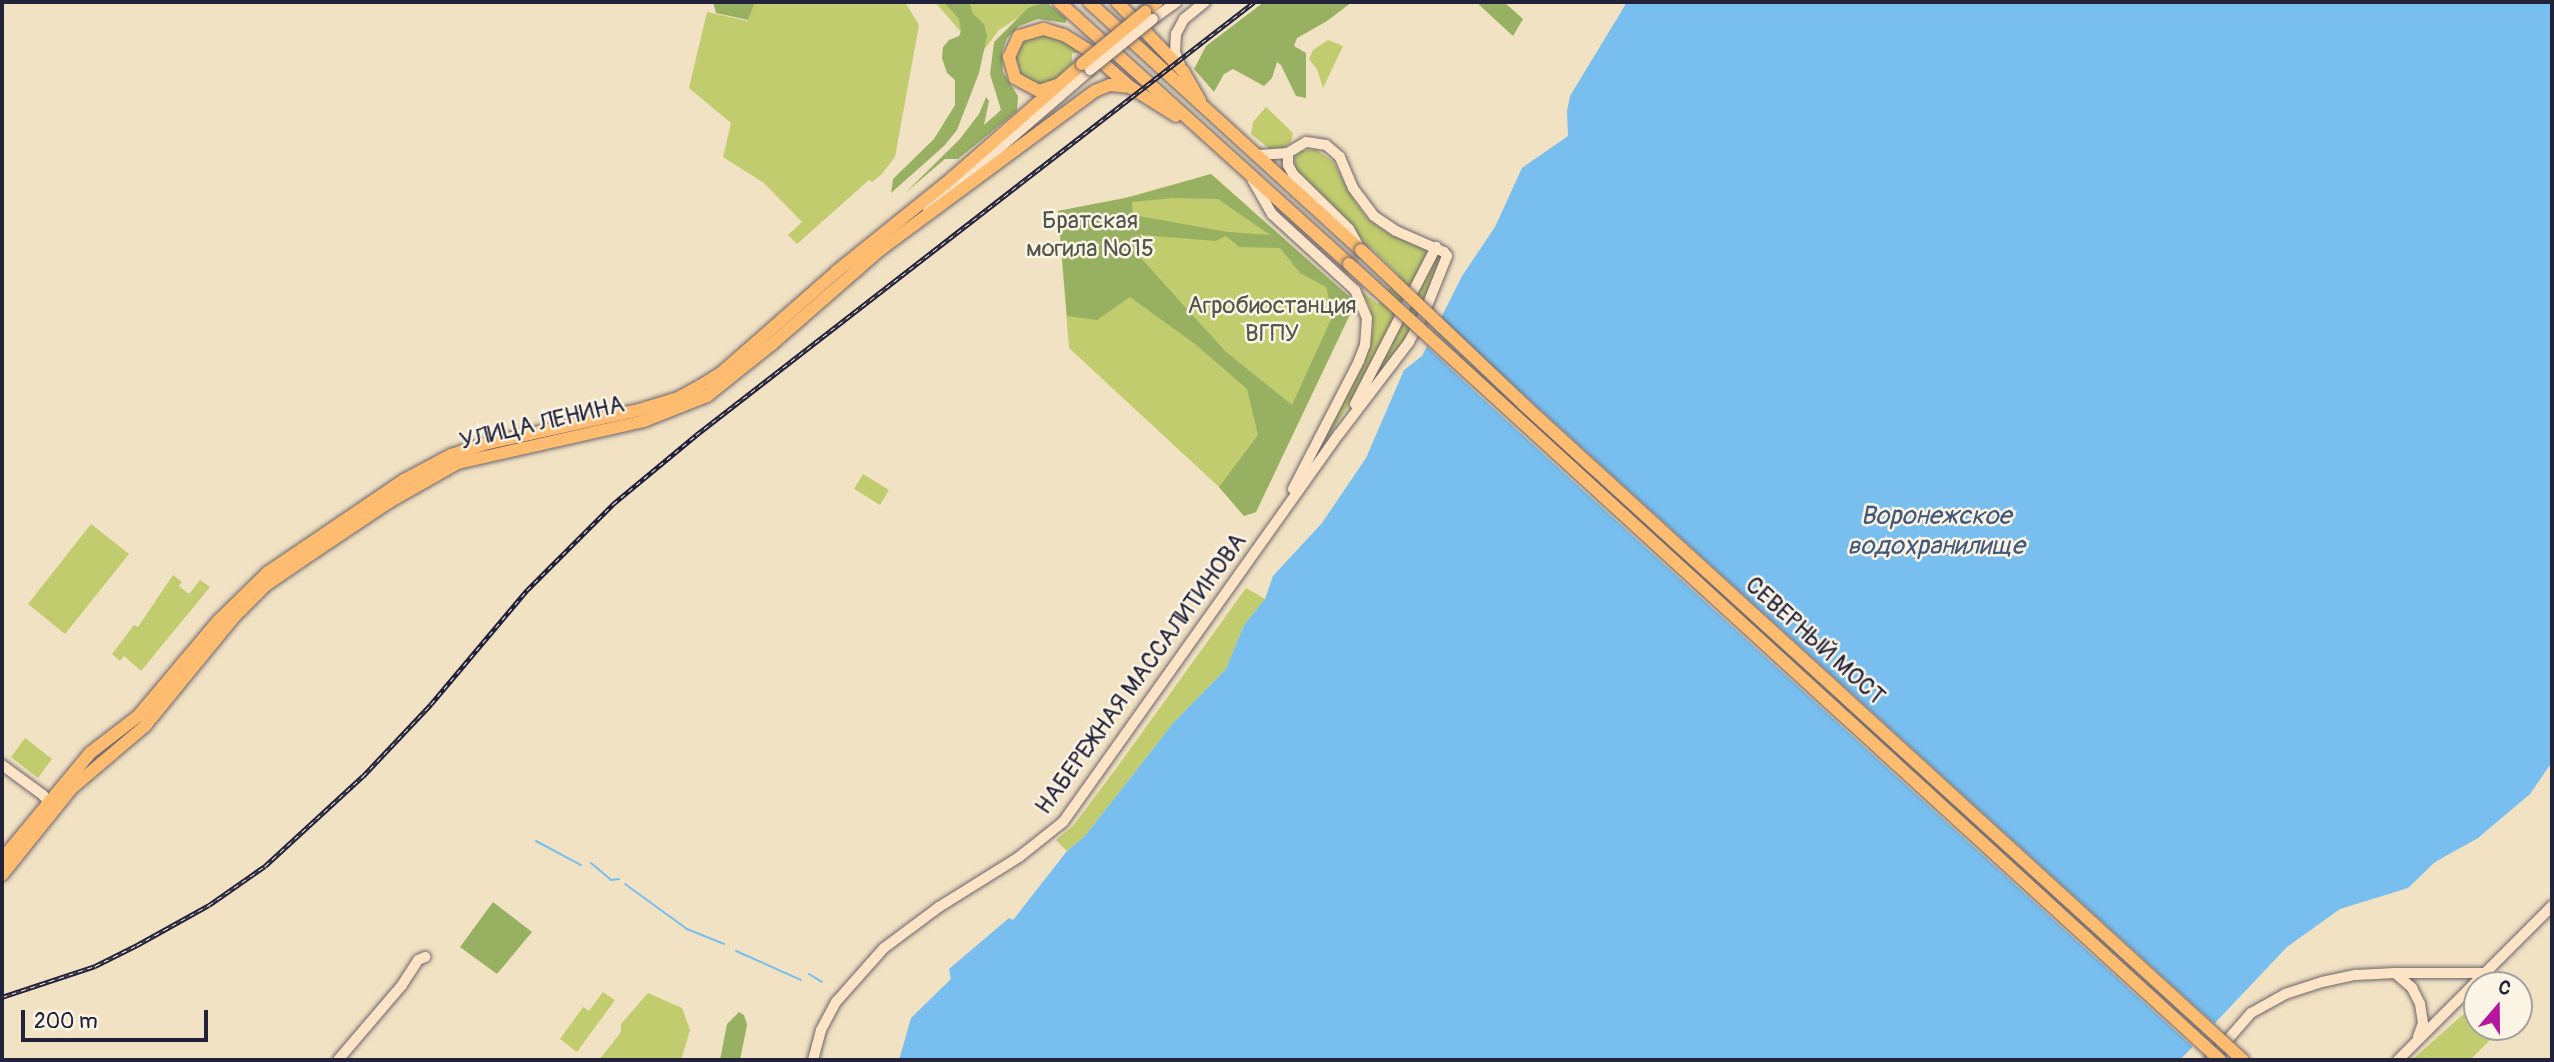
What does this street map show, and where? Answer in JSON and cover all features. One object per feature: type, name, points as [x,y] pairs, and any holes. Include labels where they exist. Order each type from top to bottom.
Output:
[{"type":"main road","points":[[1059,2],[1197,128]]},
{"type":"main road","name":"СЕВЕРНЫЙ МОСТ","points":[[1088,2],[1259,155],[1523,404],[2244,1060]]},
{"type":"main road","points":[[1117,2],[1183,71]]},
{"type":"main road","points":[[1086,67],[1153,8],[1176,2]]},
{"type":"main road","points":[[1202,105],[1175,52],[1177,34],[1184,19],[1205,2]]},
{"type":"main road","points":[[1063,82],[1039,91],[1015,78],[1009,57],[1019,36],[1044,29],[1064,35],[1088,50],[1130,87],[1197,128]]},
{"type":"main road","name":"УЛИЦА ЛЕНИНА","points":[[2,859],[50,806],[145,726],[221,632],[256,594],[301,561],[389,502],[458,463],[644,421],[707,396],[771,345],[1063,82],[1086,67]]},
{"type":"main road","name":"УЛИЦА ЛЕНИНА","points":[[877,247],[906,231],[1086,67]]},
{"type":"main road","points":[[906,231],[1096,91],[1111,85],[1130,87]]},
{"type":"main road","name":"СЕВЕРНЫЙ МОСТ","points":[[1197,128],[2220,1060]]},
{"type":"main road","points":[[1259,155],[1287,153],[1306,142],[1318,143],[1334,150],[1357,195],[1374,216],[1396,231],[1436,247]]},
{"type":"main road","points":[[1287,153],[1288,165],[1293,174],[1349,229],[1361,250]]},
{"type":"main road","points":[[1251,177],[1272,214],[1356,290],[1367,318],[1365,345],[1359,361],[1275,524]]},
{"type":"main road","name":"НАБЕРЕЖНАЯ МАССАЛИТИНОВА","points":[[813,1060],[821,1030],[836,1002],[884,948],[939,907],[1019,857],[1063,822],[1339,434],[1409,342],[1428,305],[1447,256],[1436,247],[1339,434]]},
{"type":"main road","points":[[2,765],[43,795],[50,806]]},
{"type":"main road","name":"УЛИЦА ЛЕНИНА","points":[[2,875],[50,806]]},
{"type":"main road","points":[[2485,971],[2552,906]]},
{"type":"main road","points":[[338,1060],[402,985],[418,960],[425,957]]},
{"type":"main road","points":[[2395,973],[2412,988],[2420,1004],[2423,1023],[2418,1039]]},
{"type":"main road","points":[[2210,1060],[2251,1013],[2286,994],[2356,975],[2463,973]]},
{"type":"main road","points":[[2398,1060],[2463,993]]},
{"type":"green space","points":[[713,2],[755,2],[748,20],[716,13]]},
{"type":"green space","points":[[754,2],[905,2],[919,25],[895,157],[881,175],[872,182],[869,180],[797,244],[788,235],[802,222],[764,183],[723,157],[731,123],[689,88],[707,12],[748,21]]},
{"type":"green space","points":[[935,2],[1042,2],[999,30],[959,83],[967,39]]},
{"type":"green space","points":[[944,2],[969,2],[973,14],[984,24],[987,36],[979,73],[957,130],[944,146],[891,193],[893,179],[934,139],[955,105],[955,80],[947,73],[942,58],[943,47],[949,40],[959,36],[961,31],[959,19]]},
{"type":"green space","points":[[1046,2],[1067,19],[1065,23],[1038,19],[1019,26],[1007,38],[1002,52],[1003,72],[1018,96],[1017,111],[958,159],[945,159],[905,193],[959,140],[979,114],[986,97],[989,101],[984,125],[1001,110],[990,74],[994,42],[1028,8]]},
{"type":"green space","points":[[1264,2],[1352,2],[1327,21],[1297,38],[1294,46],[1306,53],[1306,98],[1296,96],[1277,62],[1272,78],[1264,86],[1233,69],[1224,74],[1214,92],[1194,69],[1206,46]]},
{"type":"green space","points":[[1476,2],[1504,2],[1523,19],[1513,36]]},
{"type":"green space","points":[[1031,35],[1056,35],[1081,53],[1072,53],[1072,63],[1051,84],[1035,84],[1024,78],[1015,60],[1021,42]]},
{"type":"green space","points":[[1328,40],[1343,46],[1323,88],[1317,69],[1309,59],[1313,50]]},
{"type":"green space","points":[[1266,107],[1293,133],[1291,142],[1282,149],[1271,150],[1251,134],[1253,122]]},
{"type":"green space","points":[[1315,149],[1333,161],[1352,197],[1367,218],[1388,233],[1423,247],[1427,254],[1351,402],[1320,449],[1369,348],[1373,329],[1370,307],[1361,291],[1378,304],[1399,275],[1296,175],[1294,158],[1302,151]]},
{"type":"green space","points":[[1211,174],[1353,300],[1353,308],[1256,512],[1244,516],[1219,487],[1069,348],[1058,211],[1124,198]]},
{"type":"green space","name":"Братская могила №15","points":[[1211,174],[1353,300],[1353,308],[1256,512],[1244,516],[1219,487],[1258,435],[1247,389],[1195,344],[1130,297],[1097,320],[1067,316],[1058,211],[1131,197]],"holes":[[[1173,198],[1218,199],[1270,235],[1228,232],[1133,215],[1132,202]],[[1142,235],[1216,241],[1226,236],[1239,247],[1280,248],[1300,273],[1326,287],[1333,315],[1292,405],[1225,351],[1139,256]]]},
{"type":"green space","points":[[1437,254],[1441,258],[1431,290],[1407,338],[1362,396]]},
{"type":"green space","points":[[863,474],[889,490],[880,505],[854,489]]},
{"type":"green space","points":[[91,524],[129,554],[65,634],[28,604]]},
{"type":"green space","points":[[173,575],[182,582],[179,586],[189,594],[200,580],[210,587],[141,671],[124,656],[120,661],[112,654],[134,625],[138,627]]},
{"type":"green space","points":[[1246,588],[1265,599],[1244,625],[1226,669],[1174,722],[1085,836],[1067,851],[1056,840],[1073,826]]},
{"type":"green space","points":[[25,738],[52,759],[38,778],[11,757]]},
{"type":"green space","points":[[493,902],[532,932],[497,974],[460,947]]},
{"type":"green space","points":[[603,992],[615,1000],[577,1052],[560,1039],[583,1007],[589,1011]]},
{"type":"green space","points":[[648,993],[682,1008],[690,1030],[681,1060],[599,1060],[621,1032],[621,1024]]},
{"type":"green space","points":[[739,1012],[744,1015],[747,1025],[740,1060],[720,1060],[727,1024]]},
{"type":"green space","points":[[2463,1014],[2463,1041],[2489,1041],[2470,1060],[2412,1060]]},
{"type":"water","name":"Воронежское водохранилище","points":[[1627,2],[2552,2],[2552,762],[2530,794],[2478,838],[2435,862],[2408,888],[2340,909],[2287,947],[2180,1060],[899,1060],[911,1018],[951,979],[949,969],[1009,918],[1013,920],[1067,851],[1085,836],[1174,722],[1226,669],[1244,625],[1265,599],[1273,576],[1322,523],[1366,458],[1404,370],[1422,356],[1462,276],[1495,227],[1522,168],[1568,136],[1567,111],[1570,96]]},
{"type":"pier","points":[[1439,315],[2217,1026],[2195,1049],[1483,399],[1424,344]]},
{"type":"waterway","points":[[536,841],[581,865]]},
{"type":"waterway","points":[[591,863],[611,880],[619,879]]},
{"type":"waterway","points":[[625,884],[687,929],[724,944]]},
{"type":"waterway","points":[[736,951],[801,980]]},
{"type":"waterway","points":[[809,974],[822,982]]},
{"type":"railway","points":[[2,997],[95,966],[209,905],[265,866],[363,776],[431,704],[527,590],[613,504],[696,435],[1254,2]]},
{"type":"park label","name":"Агробиостанция ВГПУ","points":[[1272,320]]}]
